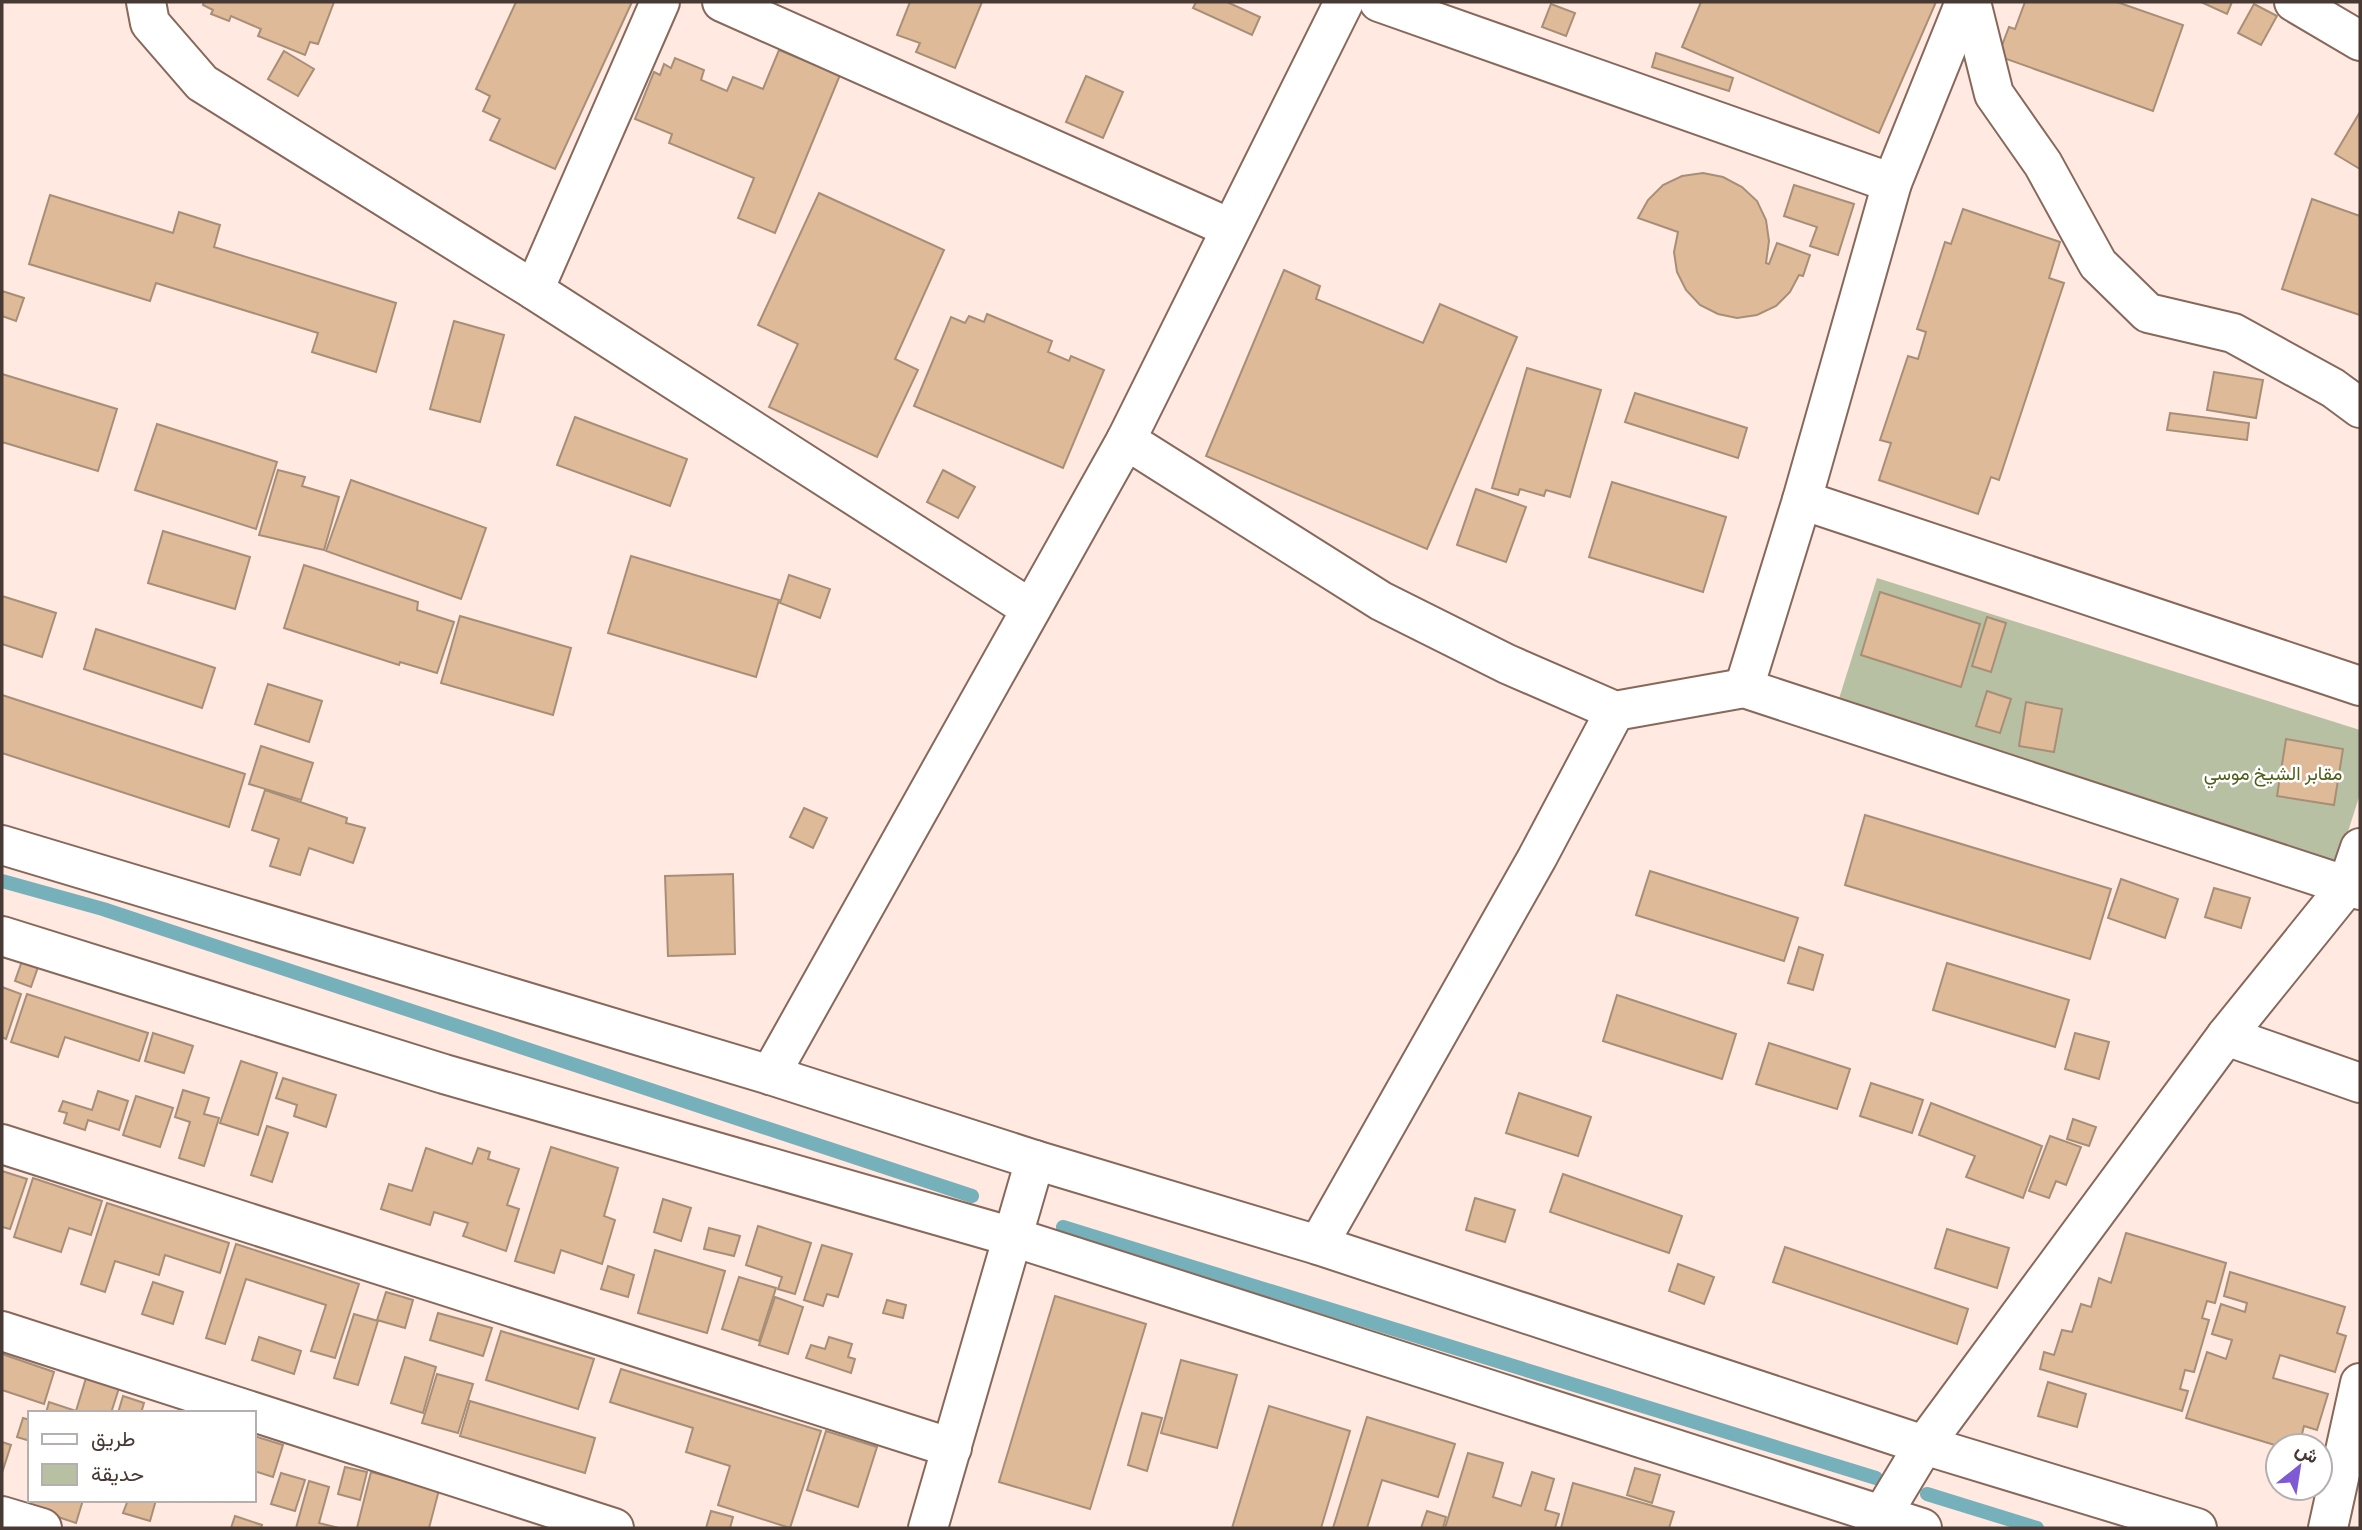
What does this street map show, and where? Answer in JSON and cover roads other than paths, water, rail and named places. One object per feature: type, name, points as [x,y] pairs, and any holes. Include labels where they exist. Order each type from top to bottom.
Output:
[{"type":"street","points":[[146,2],[150,23],[202,83],[534,290],[1031,609]]},
{"type":"street","points":[[534,290],[660,2]]},
{"type":"street","points":[[722,2],[1230,228]]},
{"type":"street","points":[[770,1075],[1126,440],[1344,2]]},
{"type":"street","points":[[1379,2],[1892,183]]},
{"type":"street","points":[[1744,688],[1802,500],[1892,183],[1965,2]]},
{"type":"street","points":[[1971,2],[1994,94],[2043,164],[2098,264],[2148,313],[2233,333],[2333,388],[2360,408]]},
{"type":"street","points":[[2294,2],[2360,41]]},
{"type":"street","points":[[1126,440],[1381,601],[1507,664],[1615,711],[1744,688],[2354,888]]},
{"type":"street","points":[[1802,500],[2360,686]]},
{"type":"street","points":[[1318,1244],[1537,858],[1615,711]]},
{"type":"street","points":[[2,845],[770,1075],[1035,1160],[1318,1244],[1924,1445],[2197,1528]]},
{"type":"street","points":[[1878,1522],[1924,1445],[2226,1036],[2354,888],[2360,848]]},
{"type":"street","points":[[2,936],[444,1074],[1013,1237],[1878,1522],[1922,1528]]},
{"type":"street","points":[[2226,1036],[2360,1083]]},
{"type":"street","points":[[2,1144],[951,1448]]},
{"type":"street","points":[[928,1528],[1035,1160]]},
{"type":"street","points":[[2,1331],[251,1411]]},
{"type":"street","points":[[2329,1528],[2360,1383]]},
{"type":"street","points":[[256,1413],[614,1528]]},
{"type":"street","points":[[2,1516],[42,1528]]},
{"type":"waterway","points":[[2,881],[103,909],[972,1196]]},
{"type":"waterway","points":[[1063,1227],[1876,1478]]},
{"type":"waterway","points":[[1927,1494],[2037,1528]]},
{"type":"park label","name":"مقابر الشيخ موسي","points":[[2273,773]]}]
